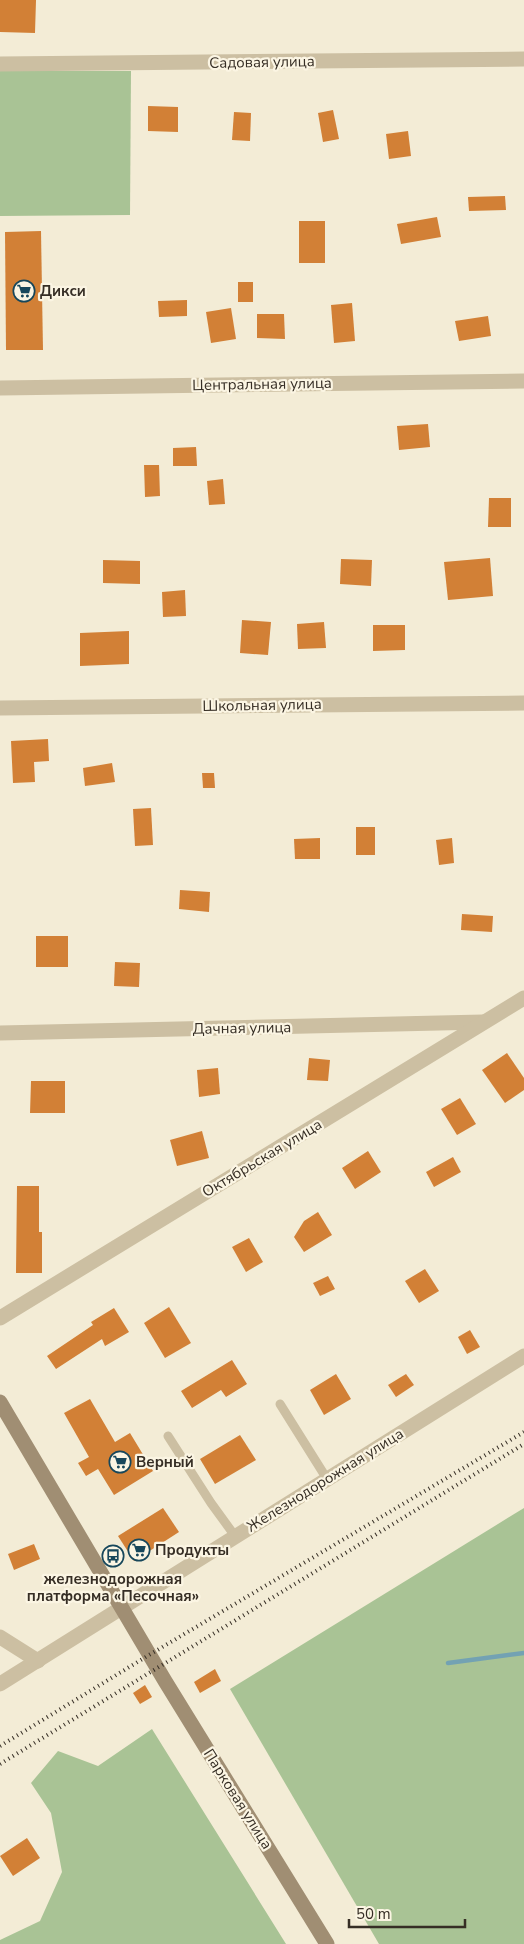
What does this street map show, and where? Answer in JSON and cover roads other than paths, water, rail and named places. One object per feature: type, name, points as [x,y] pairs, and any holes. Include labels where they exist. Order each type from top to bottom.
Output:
[{"type":"main road","name":"Парковая улица","points":[[0,1402],[149,1654],[327,1944]]},
{"type":"street","name":"Садовая улица","points":[[0,64],[524,59]]},
{"type":"street","name":"Центральная улица","points":[[0,388],[524,381]]},
{"type":"street","name":"Школьная улица","points":[[0,708],[524,703]]},
{"type":"street","name":"Октябрьская улица","points":[[0,1318],[524,998]]},
{"type":"street","name":"Дачная улица","points":[[0,1033],[485,1022]]},
{"type":"street","name":"Железнодорожная улица","points":[[0,1684],[524,1356]]},
{"type":"street","points":[[0,1637],[38,1661]]},
{"type":"lane","points":[[280,1404],[327,1479]]},
{"type":"lane","points":[[168,1436],[211,1503],[235,1536]]},
{"type":"waterway","points":[[448,1663],[524,1653]]},
{"type":"railway","points":[[0,1746],[524,1432]]},
{"type":"railway","points":[[0,1764],[524,1444]]},
{"type":"place","name":"Дикси","points":[[24,291]]},
{"type":"place","name":"Верный","points":[[120,1462]]},
{"type":"place","name":"Продукты","points":[[139,1550]]},
{"type":"place","name":"железнодорожная платформа «Песочная»","points":[[113,1556]]}]
